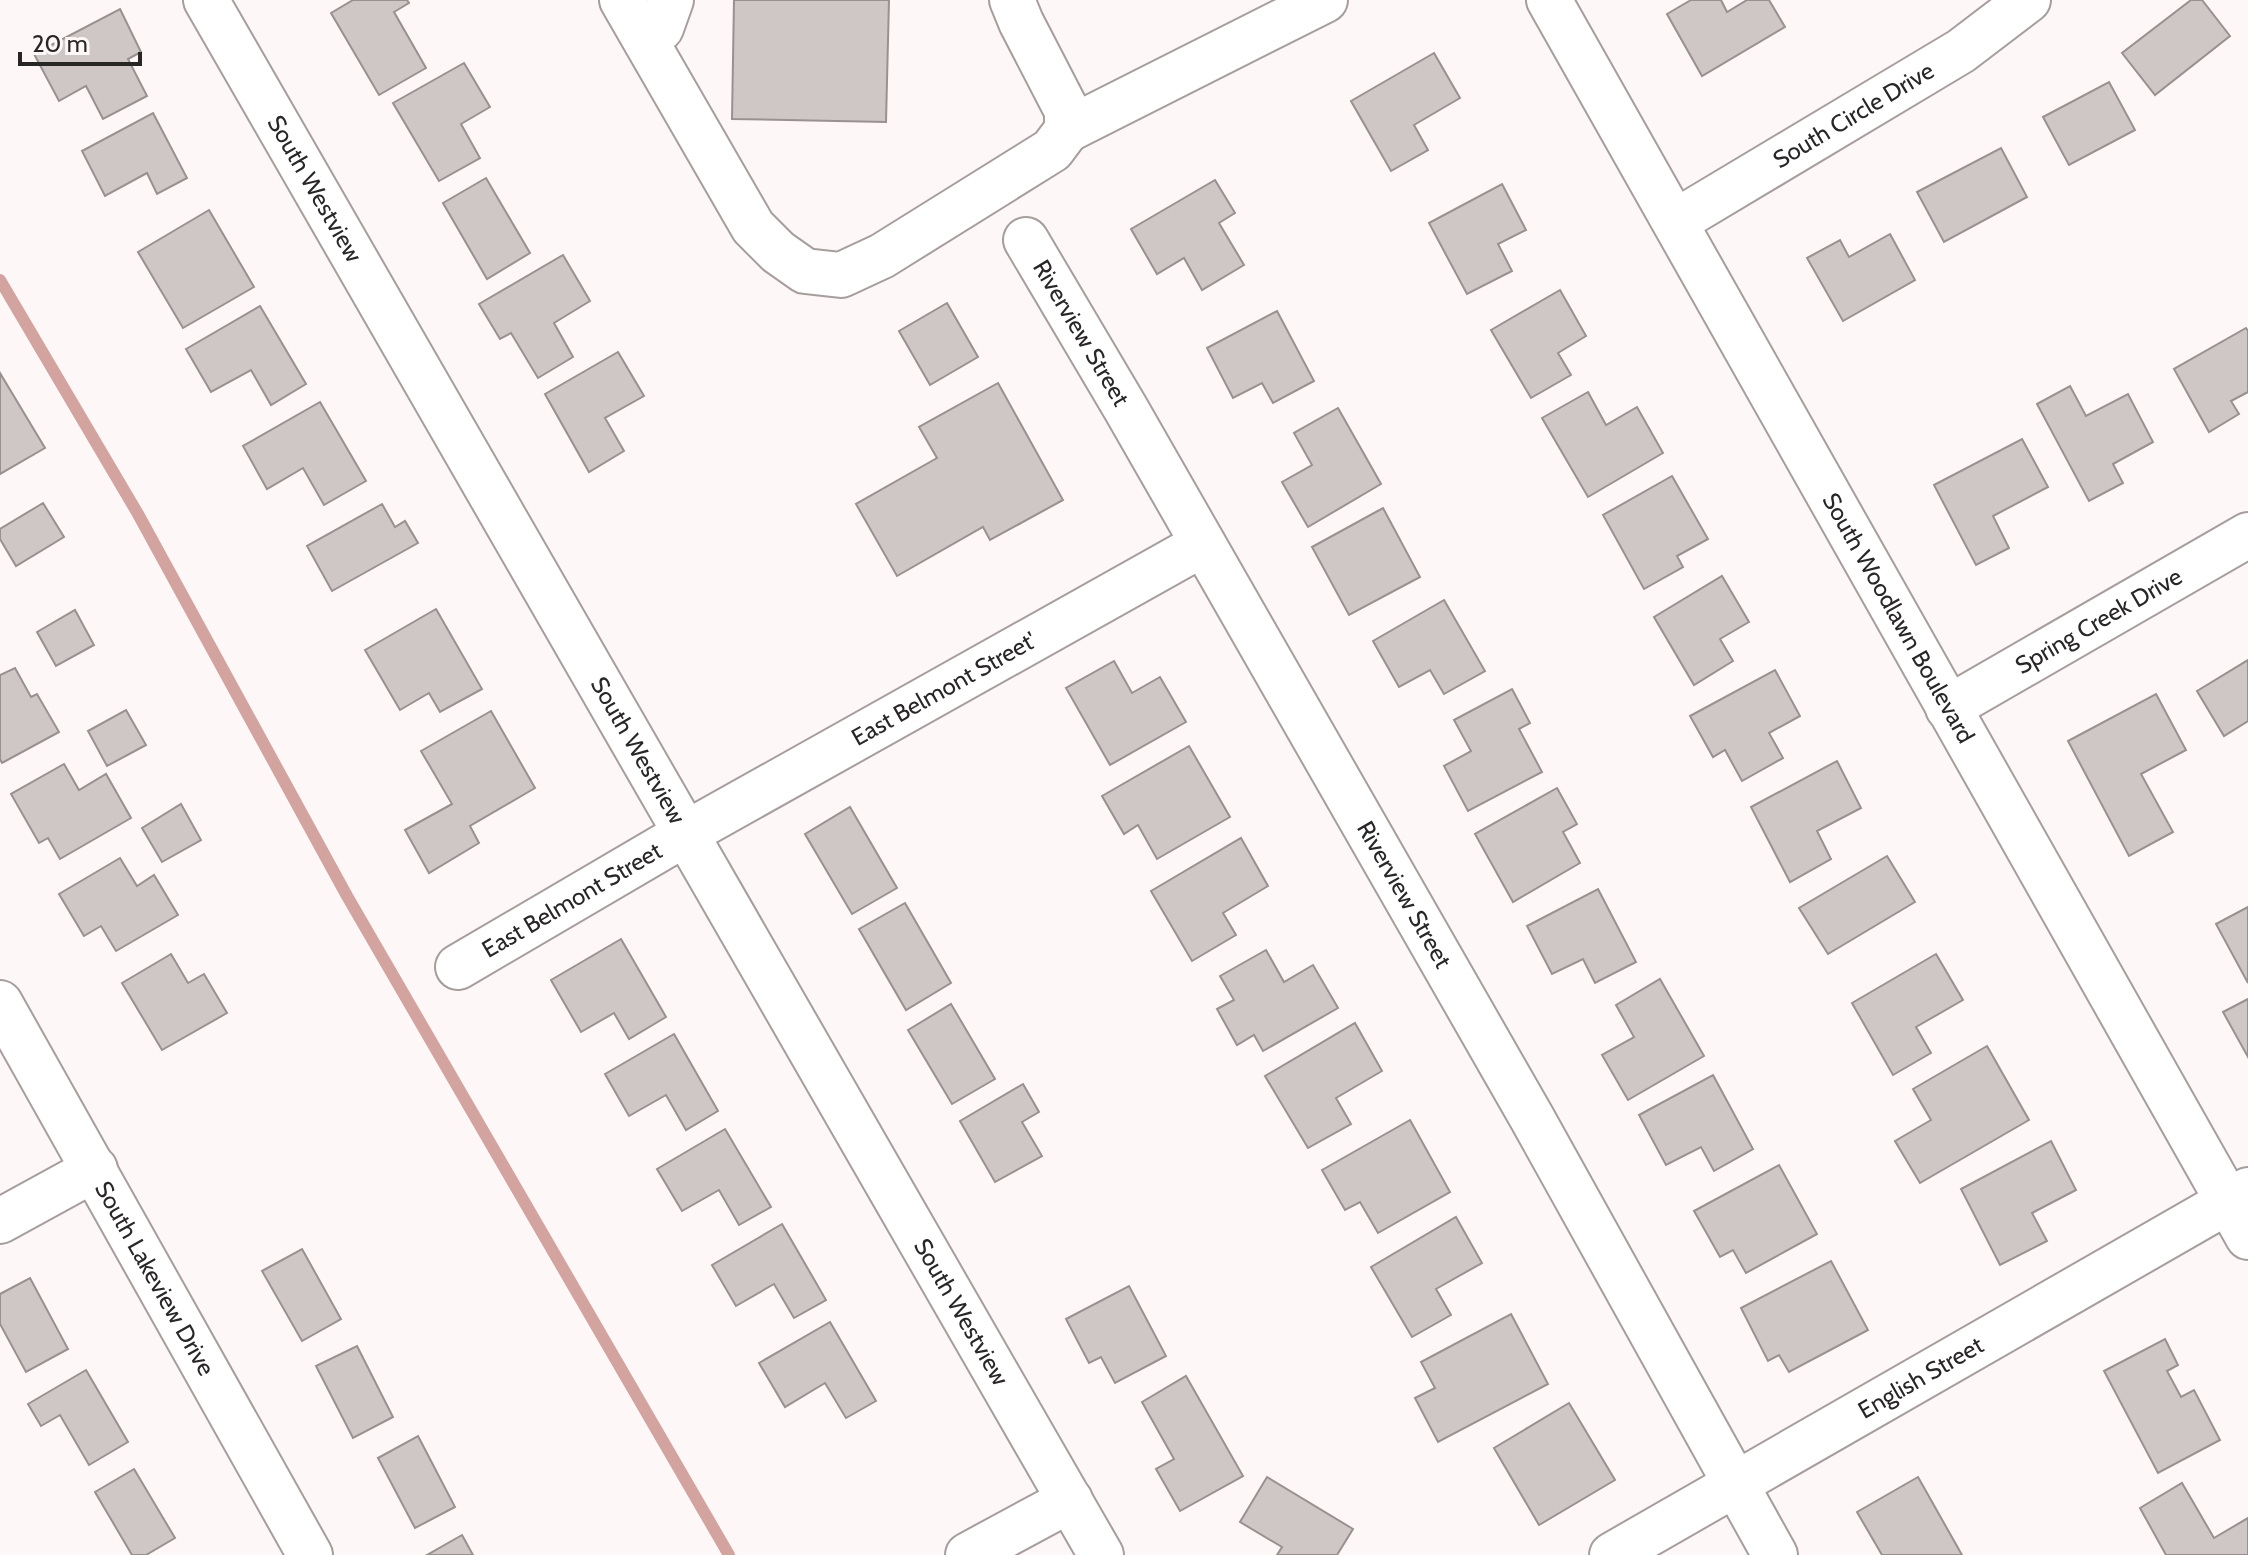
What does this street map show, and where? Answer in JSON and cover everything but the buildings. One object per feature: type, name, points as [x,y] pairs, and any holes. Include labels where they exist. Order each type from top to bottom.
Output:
[{"type":"street","name":"South Westview","points":[[206,0],[1070,1500]]},
{"type":"street","points":[[622,0],[753,227],[778,252],[805,271],[841,275],[882,256],[1052,150],[1067,130],[1325,0]]},
{"type":"street","points":[[646,41],[661,28],[671,0]]},
{"type":"street","points":[[1012,0],[1067,111],[1067,130]]},
{"type":"street","name":"South Woodlawn Boulevard","points":[[1549,0],[1948,708],[2241,1209]]},
{"type":"street","name":"South Circle Drive","points":[[1675,222],[1961,51],[2028,0]]},
{"type":"street","name":"Riverview Street","points":[[1026,240],[1532,1118],[1775,1555]]},
{"type":"street","name":"Spring Creek Drive","points":[[1948,708],[2248,535]]},
{"type":"street","name":"East Belmont Street'","points":[[685,834],[1203,544]]},
{"type":"street","name":"East Belmont Street","points":[[458,967],[685,834]]},
{"type":"street","name":"South Lakeview Drive","points":[[0,1003],[310,1555]]},
{"type":"street","points":[[0,1221],[95,1169]]},
{"type":"street","name":"English Street","points":[[1612,1555],[1735,1484],[2241,1209]]},
{"type":"street","points":[[983,1552],[1070,1500],[1101,1555]]},
{"type":"waterway","points":[[0,280],[138,514],[347,896],[729,1555]]}]
